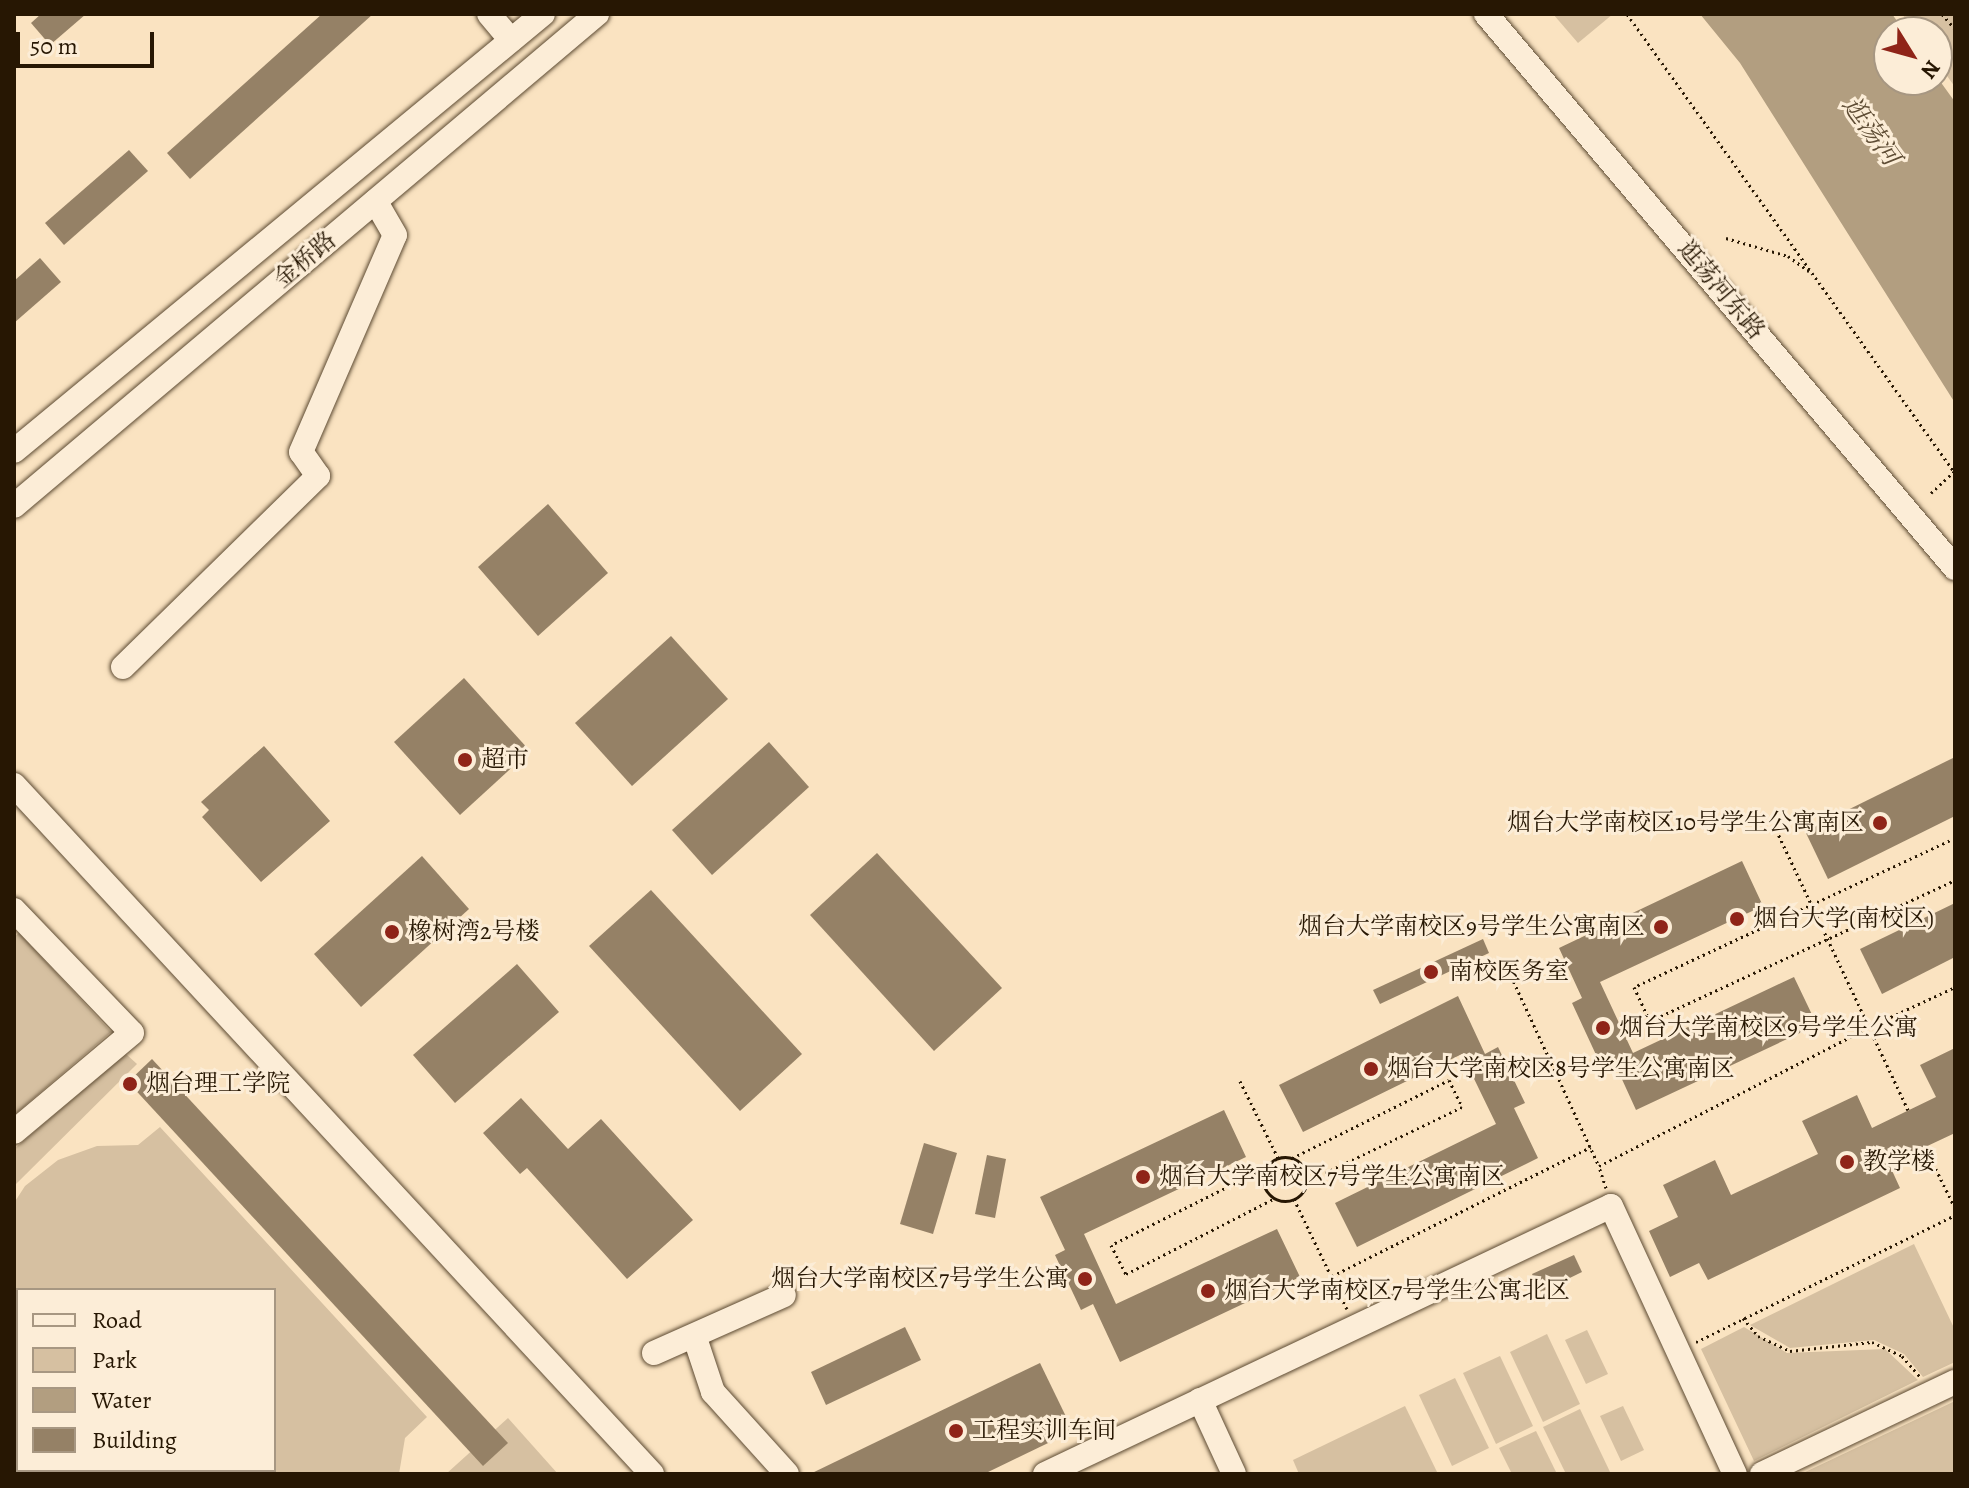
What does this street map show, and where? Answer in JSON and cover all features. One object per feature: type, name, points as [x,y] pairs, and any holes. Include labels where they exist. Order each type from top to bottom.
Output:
[{"type":"street","points":[[489,14],[511,40]]},
{"type":"street","name":"金桥路","points":[[14,451],[543,14]]},
{"type":"street","name":"金桥路","points":[[14,506],[597,14]]},
{"type":"street","name":"逛荡河东路","points":[[1486,14],[1955,568]]},
{"type":"street","points":[[123,667],[318,476],[301,452],[395,235],[375,201]]},
{"type":"street","points":[[14,785],[652,1474]]},
{"type":"street","points":[[14,1132],[132,1033],[17,918]]},
{"type":"street","points":[[1045,1474],[1611,1206],[1735,1474]]},
{"type":"street","points":[[654,1353],[695,1338],[784,1295]]},
{"type":"street","points":[[695,1338],[713,1392],[787,1474]]},
{"type":"street","points":[[1762,1474],[1955,1382]]},
{"type":"street","points":[[1200,1400],[1234,1474]]},
{"type":"path","points":[[1627,14],[1955,472],[1931,493]]},
{"type":"path","points":[[1726,238],[1788,256],[1812,273]]},
{"type":"path","points":[[1775,827],[1825,940],[1908,1110]]},
{"type":"path","points":[[1955,838],[1634,987],[1650,1021],[1955,880]]},
{"type":"path","points":[[1506,965],[1591,1147],[1611,1206]]},
{"type":"path","points":[[1599,1166],[1869,1027],[1955,987]]},
{"type":"path","points":[[1449,1080],[1462,1107],[1306,1182],[1294,1199],[1275,1198],[1126,1274],[1111,1245],[1267,1167],[1278,1158],[1292,1158],[1449,1080]]},
{"type":"path","points":[[1240,1081],[1278,1158]]},
{"type":"path","points":[[1332,1276],[1591,1147]]},
{"type":"path","points":[[1925,1147],[1955,1208]]},
{"type":"path","points":[[1292,1158],[1306,1182]]},
{"type":"path","points":[[1267,1167],[1263,1182],[1275,1198]]},
{"type":"path","points":[[1294,1199],[1355,1327]]},
{"type":"path","points":[[1678,1351],[1955,1215]]},
{"type":"path","points":[[1743,1318],[1758,1336],[1790,1351],[1855,1342],[1893,1350],[1913,1366],[1927,1395]]},
{"type":"green space","points":[[1553,14],[1613,14],[1578,43]]},
{"type":"green space","points":[[1902,14],[1955,14],[1955,87],[1953,16]]},
{"type":"green space","points":[[19,933],[111,1032],[14,1115],[14,937]]},
{"type":"green space","points":[[126,1054],[137,1064],[14,1186],[14,1149]]},
{"type":"green space","points":[[160,1127],[427,1417],[405,1438],[399,1474],[266,1472],[276,1472],[276,1288],[16,1288],[16,1345],[14,1343],[14,1203],[25,1186],[58,1160],[97,1146],[138,1145]]},
{"type":"green space","points":[[1914,1244],[1955,1330],[1955,1362],[1923,1377],[1904,1354],[1874,1340],[1790,1348],[1750,1325]]},
{"type":"green space","points":[[1744,1327],[1787,1353],[1885,1349],[1918,1380],[1754,1461],[1701,1349]]},
{"type":"green space","points":[[1587,1330],[1608,1374],[1586,1384],[1565,1340]]},
{"type":"green space","points":[[1547,1334],[1580,1404],[1543,1422],[1510,1352]]},
{"type":"green space","points":[[1500,1356],[1533,1426],[1496,1444],[1463,1373]]},
{"type":"green space","points":[[1455,1378],[1489,1448],[1452,1466],[1419,1395]]},
{"type":"green space","points":[[1955,1401],[1955,1474],[1801,1474]]},
{"type":"green space","points":[[1405,1406],[1438,1474],[1299,1474],[1293,1460]]},
{"type":"green space","points":[[1623,1406],[1644,1450],[1621,1461],[1600,1416]]},
{"type":"green space","points":[[1580,1409],[1611,1474],[1566,1474],[1543,1427]]},
{"type":"green space","points":[[508,1418],[558,1474],[446,1474]]},
{"type":"green space","points":[[1536,1431],[1557,1474],[1512,1474],[1499,1448]]},
{"type":"water","name":"逛荡河","points":[[1700,14],[1892,14],[1893,16],[1873,16],[1873,96],[1951,96],[1955,102],[1955,403],[1740,63]]},
{"type":"building","points":[[41,14],[86,14],[50,45],[31,23]]},
{"type":"building","points":[[322,14],[373,14],[190,179],[167,153]]},
{"type":"building","points":[[129,150],[148,171],[64,245],[45,223]]},
{"type":"building","points":[[40,258],[61,282],[14,323],[14,281]]},
{"type":"building","points":[[548,504],[608,573],[538,636],[478,567]]},
{"type":"building","points":[[671,636],[728,699],[632,786],[575,723]]},
{"type":"building","points":[[464,678],[530,751],[460,815],[394,742]]},
{"type":"building","points":[[769,742],[809,787],[712,875],[672,830]]},
{"type":"building","points":[[264,746],[330,821],[261,882],[202,817],[209,810],[201,802]]},
{"type":"building","name":"烟台大学南校区10号学生公寓南区","points":[[1955,757],[1955,816],[1828,879],[1805,831]]},
{"type":"building","points":[[877,853],[1002,988],[934,1051],[810,915]]},
{"type":"building","name":"橡树湾2号楼","points":[[422,856],[469,909],[361,1007],[314,954]]},
{"type":"building","points":[[1742,861],[1763,906],[1600,982],[1633,1053],[1794,977],[1817,1025],[1636,1110],[1610,1053],[1598,1059],[1572,1003],[1582,998],[1559,948]]},
{"type":"building","points":[[651,890],[802,1054],[740,1111],[589,946]]},
{"type":"building","points":[[1955,903],[1955,957],[1882,994],[1860,949]]},
{"type":"building","name":"南校医务室","points":[[1483,939],[1489,953],[1380,1004],[1373,990]]},
{"type":"building","points":[[517,964],[559,1012],[455,1103],[413,1055]]},
{"type":"building","points":[[1458,996],[1485,1054],[1498,1047],[1525,1103],[1514,1108],[1538,1158],[1357,1247],[1335,1203],[1496,1124],[1462,1054],[1303,1132],[1279,1085]]},
{"type":"building","name":"教学楼","points":[[1955,1048],[1955,1133],[1889,1164],[1900,1188],[1708,1280],[1699,1263],[1670,1277],[1649,1231],[1678,1217],[1663,1185],[1715,1160],[1731,1195],[1818,1154],[1802,1121],[1857,1095],[1872,1128],[1936,1097],[1920,1065]]},
{"type":"building","points":[[152,1059],[508,1443],[483,1466],[128,1082]]},
{"type":"building","points":[[521,1098],[568,1149],[601,1119],[693,1220],[627,1279],[527,1168],[520,1174],[483,1133]]},
{"type":"building","points":[[1224,1110],[1246,1157],[1084,1234],[1116,1304],[1277,1229],[1300,1277],[1120,1362],[1093,1304],[1081,1310],[1055,1255],[1065,1250],[1040,1197]]},
{"type":"building","points":[[924,1143],[957,1153],[933,1234],[900,1224]]},
{"type":"building","points":[[987,1155],[1006,1159],[995,1218],[975,1214]]},
{"type":"building","points":[[1574,1255],[1582,1272],[1541,1292],[1532,1274]]},
{"type":"building","points":[[905,1327],[921,1360],[826,1405],[811,1372]]},
{"type":"building","name":"工程实训车间","points":[[1040,1363],[1073,1431],[984,1474],[810,1474]]},
{"type":"place","name":"超市","points":[[465,760]]},
{"type":"place","name":"烟台大学南校区10号学生公寓南区","points":[[1880,823]]},
{"type":"place","name":"烟台大学(南校区)","points":[[1737,919]]},
{"type":"place","name":"烟台大学南校区9号学生公寓南区","points":[[1661,927]]},
{"type":"place","name":"橡树湾2号楼","points":[[392,932]]},
{"type":"place","name":"南校医务室","points":[[1431,972]]},
{"type":"place","name":"烟台大学南校区9号学生公寓","points":[[1603,1028]]},
{"type":"place","name":"烟台大学南校区8号学生公寓南区","points":[[1371,1069]]},
{"type":"place","name":"烟台理工学院","points":[[130,1084]]},
{"type":"place","name":"教学楼","points":[[1847,1162]]},
{"type":"place","name":"烟台大学南校区7号学生公寓南区","points":[[1143,1177]]},
{"type":"place","name":"烟台大学南校区7号学生公寓","points":[[1085,1279]]},
{"type":"place","name":"烟台大学南校区7号学生公寓北区","points":[[1208,1291]]},
{"type":"place","name":"工程实训车间","points":[[956,1431]]}]
